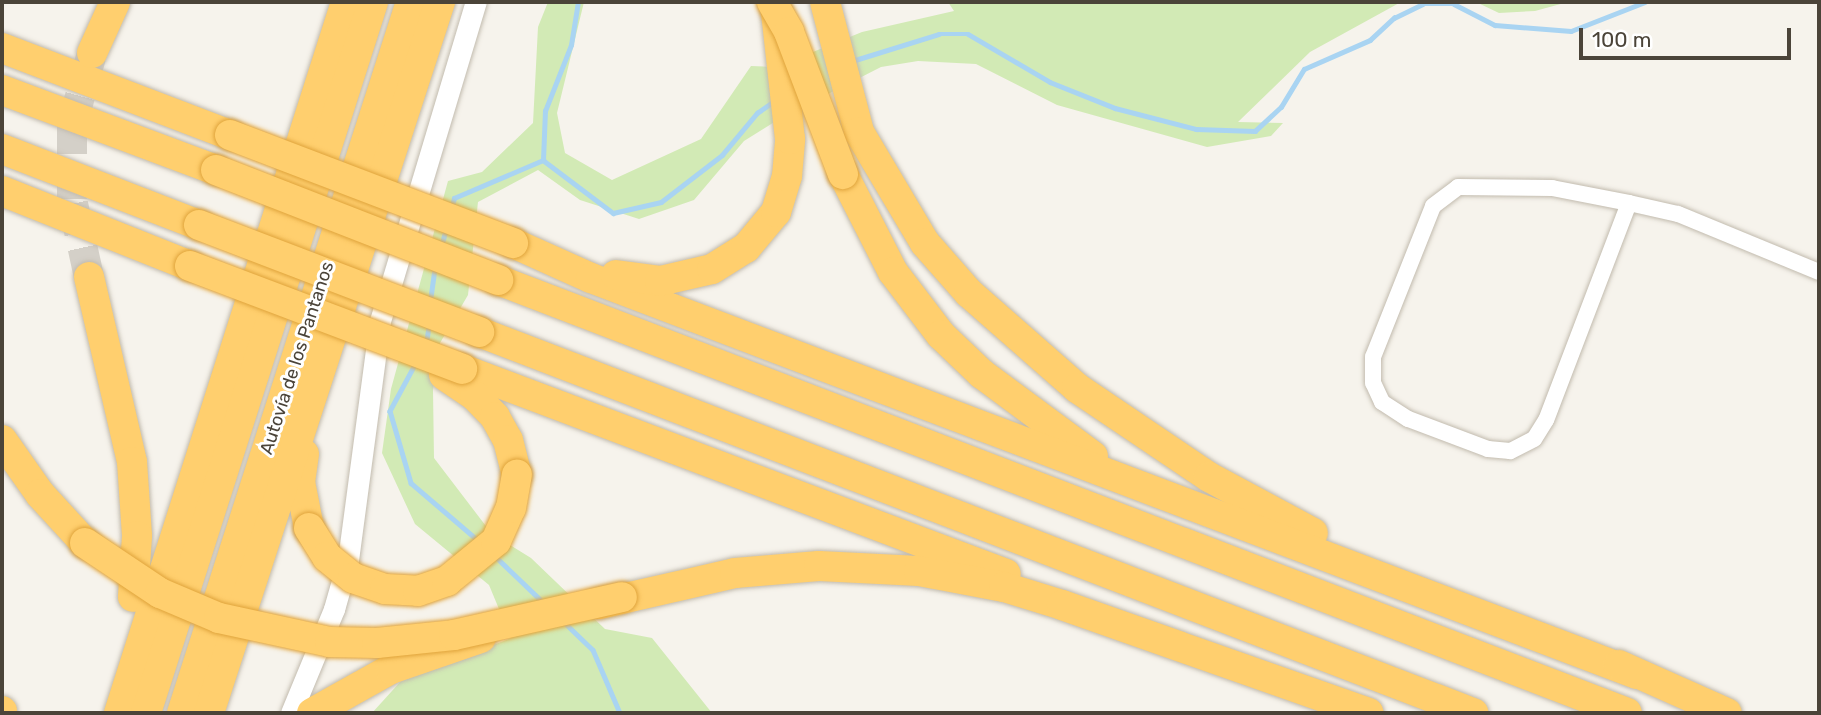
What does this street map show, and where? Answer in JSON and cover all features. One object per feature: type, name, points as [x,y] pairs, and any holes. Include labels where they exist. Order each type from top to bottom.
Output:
[{"type":"highway","points":[[92,53],[115,2]]},
{"type":"highway","points":[[119,713],[346,2]]},
{"type":"highway","name":"Autovía de los Pantanos","points":[[146,713],[373,2]]},
{"type":"highway","name":"Autovía de los Pantanos","points":[[182,713],[411,2]]},
{"type":"highway","points":[[209,713],[440,2]]},
{"type":"highway","points":[[774,2],[789,33],[843,174],[892,272],[941,335],[1045,424],[1092,456],[1166,494]]},
{"type":"highway","points":[[543,256],[634,279],[660,281],[712,269],[760,235],[776,212],[788,176],[790,139],[774,2]]},
{"type":"highway","points":[[825,2],[859,132],[925,243],[1014,336],[1077,388],[1209,477],[1305,529],[1553,631],[1637,674]]},
{"type":"highway","points":[[2,48],[513,243],[798,357],[1637,674],[1727,713]]},
{"type":"highway","points":[[2,90],[1627,713]]},
{"type":"highway","points":[[2,149],[1473,713]]},
{"type":"highway","points":[[2,191],[190,266],[931,544],[1165,639]]},
{"type":"highway","points":[[190,266],[233,292],[424,368],[475,396],[495,416],[508,440],[517,475],[511,508],[496,541],[447,581],[418,591],[385,589],[353,578],[327,556],[309,528],[300,482],[313,399]]},
{"type":"highway","points":[[89,277],[132,462],[137,536],[130,637],[111,713]]},
{"type":"highway","points":[[2,440],[40,494],[85,543],[160,593],[219,618],[290,636],[330,642],[414,640],[735,573],[819,566],[919,571],[1004,587],[1165,639],[1369,713]]},
{"type":"highway","points":[[312,713],[391,669],[622,597]]},
{"type":"street","points":[[291,713],[334,609],[348,560],[380,321],[476,2]]},
{"type":"street","points":[[1629,203],[1546,420],[1534,439],[1510,451],[1488,449],[1408,419],[1382,402],[1373,383],[1373,357],[1433,206],[1445,194],[1473,186],[1552,188],[1629,203],[1678,214],[1819,272]]},
{"type":"green space","points":[[548,2],[584,2],[557,113],[565,153],[612,180],[701,139],[751,66],[776,67],[862,32],[954,11],[948,2],[1401,2],[1310,52],[1238,122],[1283,123],[1271,136],[1207,147],[1057,105],[976,64],[918,61],[881,67],[781,118],[744,141],[694,200],[639,219],[580,200],[538,170],[478,202],[468,295],[440,343],[433,390],[434,458],[492,534],[531,558],[605,629],[652,638],[712,713],[372,713],[401,681],[511,638],[489,585],[415,524],[382,453],[391,389],[448,181],[482,172],[533,123],[538,27]]},
{"type":"green space","points":[[1476,2],[1568,2],[1535,11],[1499,13]]},
{"type":"waterway","points":[[451,210],[454,198],[543,160],[545,111],[571,45],[578,2]]},
{"type":"waterway","points":[[852,61],[939,34],[968,34],[1050,82],[1115,108],[1196,129],[1255,131],[1281,107],[1304,69],[1370,40],[1394,18],[1423,4],[1454,4],[1495,25],[1571,31],[1645,2]]},
{"type":"waterway","points":[[543,160],[613,213],[661,202],[722,155],[757,113],[773,102]]},
{"type":"waterway","points":[[441,247],[446,228]]},
{"type":"waterway","points":[[430,301],[435,265]]},
{"type":"waterway","points":[[426,343],[429,324]]},
{"type":"waterway","points":[[416,363],[390,411],[411,483],[479,541]]},
{"type":"waterway","points":[[496,557],[545,604]]},
{"type":"waterway","points":[[564,622],[593,650],[620,713]]},
{"type":"tunnel","points":[[89,277],[72,199],[72,125],[91,57]]}]
